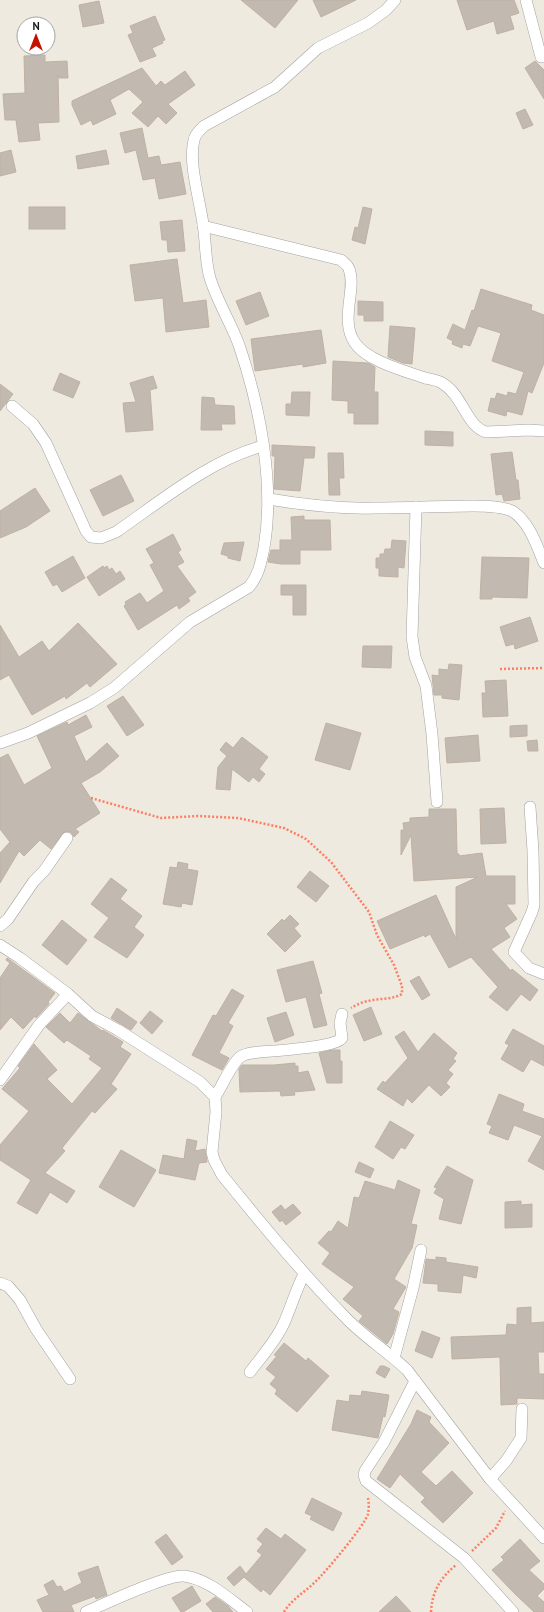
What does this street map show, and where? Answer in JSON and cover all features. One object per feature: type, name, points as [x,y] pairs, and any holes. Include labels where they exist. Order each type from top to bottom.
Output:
[{"type":"street","points":[[0,743],[28,733],[90,703],[114,688],[190,622],[249,587],[256,579],[260,566],[268,520],[269,499],[263,446],[256,401],[238,344],[211,281],[207,267],[203,226],[193,158],[194,141],[196,134],[204,126],[275,87],[318,48],[368,23],[386,10],[395,0]]},
{"type":"street","points":[[526,0],[541,56]]},
{"type":"street","points":[[203,226],[341,260],[348,267],[351,277],[348,315],[350,330],[355,343],[365,353],[389,366],[442,383],[455,394],[470,420],[481,430],[486,432],[529,430],[544,431]]},
{"type":"street","points":[[12,406],[33,424],[46,443],[86,531],[91,537],[101,538],[116,532],[212,467],[244,451],[263,446]]},
{"type":"street","points":[[269,499],[303,505],[345,508],[485,506],[510,510],[524,521],[544,563]]},
{"type":"street","points":[[416,507],[412,637],[415,657],[426,686],[432,734],[437,802]]},
{"type":"street","points":[[530,807],[534,851],[534,905],[514,952],[529,968],[544,974]]},
{"type":"street","points":[[0,926],[8,919],[34,881],[44,871],[67,838]]},
{"type":"street","points":[[0,945],[68,994],[92,1016],[118,1030],[200,1082],[215,1097]]},
{"type":"street","points":[[0,1080],[36,1030],[68,994]]},
{"type":"street","points":[[342,1014],[340,1023],[342,1038],[340,1041],[323,1046],[245,1054],[236,1061],[215,1097],[216,1112],[212,1152],[214,1160],[219,1170],[240,1197],[304,1274],[345,1318],[394,1358],[415,1381],[490,1480],[544,1538]]},
{"type":"street","points":[[394,1358],[413,1288],[421,1250]]},
{"type":"street","points":[[250,1372],[279,1333],[295,1292],[304,1274]]},
{"type":"street","points":[[0,1283],[8,1286],[20,1300],[36,1328],[70,1379]]},
{"type":"street","points":[[415,1381],[384,1442],[365,1471],[365,1479],[464,1558],[513,1612]]},
{"type":"street","points":[[490,1480],[506,1461],[521,1438],[522,1409]]},
{"type":"street","points":[[86,1612],[159,1582],[182,1576],[200,1580],[219,1591],[247,1612]]},
{"type":"path","points":[[500,668],[544,668]]},
{"type":"path","points":[[91,798],[161,818],[198,816],[238,818],[284,828],[306,839],[331,862],[369,912],[377,935],[394,965],[402,986],[401,995],[368,1001],[347,1010],[342,1014]]},
{"type":"path","points":[[284,1612],[289,1604],[328,1569],[368,1515],[369,1505],[365,1479]]},
{"type":"building","points":[[241,0],[298,0],[275,28]]},
{"type":"building","points":[[313,0],[356,0],[321,17]]},
{"type":"building","points":[[457,0],[514,0],[519,13],[510,16],[514,29],[497,34],[494,21],[467,30]]},
{"type":"building","points":[[99,1],[104,23],[83,27],[79,5]]},
{"type":"building","points":[[155,16],[165,40],[162,41],[163,43],[152,48],[156,56],[140,62],[128,35],[133,33],[130,26]]},
{"type":"building","points":[[24,56],[45,56],[45,62],[67,61],[68,78],[59,78],[58,75],[59,122],[38,123],[40,140],[19,142],[16,120],[5,120],[3,94],[25,93]]},
{"type":"building","points":[[535,61],[544,70],[544,99],[525,68]]},
{"type":"building","points":[[142,68],[156,86],[161,81],[165,85],[185,71],[195,85],[168,104],[177,113],[166,124],[158,116],[148,127],[132,113],[143,102],[129,89],[110,100],[116,114],[93,125],[91,120],[81,125],[72,105],[72,101]]},
{"type":"building","points":[[525,109],[533,125],[523,129],[516,113]]},
{"type":"building","points":[[142,128],[148,158],[159,156],[161,165],[180,162],[186,194],[159,199],[155,178],[143,180],[136,150],[125,153],[120,133]]},
{"type":"building","points":[[11,150],[16,172],[0,176],[0,153]]},
{"type":"building","points":[[106,150],[109,164],[78,169],[76,156]]},
{"type":"building","points":[[29,207],[65,207],[65,229],[29,229]]},
{"type":"building","points":[[363,207],[372,209],[365,244],[352,240],[355,227],[358,228]]},
{"type":"building","points":[[182,220],[185,251],[168,252],[167,240],[162,240],[160,222]]},
{"type":"building","points":[[177,259],[183,303],[206,300],[209,327],[166,332],[163,298],[135,301],[130,265]]},
{"type":"building","points":[[481,289],[532,305],[531,310],[544,315],[544,363],[532,393],[528,391],[522,415],[507,411],[506,416],[488,411],[491,398],[495,399],[497,393],[507,396],[508,392],[516,394],[524,372],[492,361],[501,333],[478,326],[470,346],[463,344],[462,348],[452,344],[453,341],[447,338],[453,324],[465,330],[472,310],[474,311]]},
{"type":"building","points":[[260,292],[269,316],[246,325],[236,301]]},
{"type":"building","points":[[358,301],[383,302],[383,321],[364,321],[364,315],[358,315]]},
{"type":"building","points":[[390,326],[415,328],[412,364],[403,363],[388,357]]},
{"type":"building","points":[[321,330],[326,363],[303,367],[303,364],[255,371],[251,339]]},
{"type":"building","points":[[333,361],[368,363],[375,367],[374,392],[378,392],[378,424],[354,424],[354,413],[348,413],[348,401],[332,400]]},
{"type":"building","points":[[60,373],[80,382],[73,398],[53,390]]},
{"type":"building","points":[[153,376],[157,388],[150,390],[153,430],[126,432],[123,403],[136,402],[130,383]]},
{"type":"building","points":[[0,384],[13,394],[0,411]]},
{"type":"building","points":[[292,392],[310,392],[309,416],[286,415],[286,404],[291,404]]},
{"type":"building","points":[[202,397],[214,398],[215,405],[234,406],[235,424],[221,424],[222,430],[201,430]]},
{"type":"building","points":[[425,431],[453,432],[453,446],[425,445]]},
{"type":"building","points":[[272,445],[315,447],[314,458],[304,458],[300,491],[274,489],[275,456],[272,456]]},
{"type":"building","points":[[512,452],[516,480],[518,480],[520,499],[504,501],[502,494],[496,495],[491,454]]},
{"type":"building","points":[[328,453],[343,453],[344,478],[339,478],[340,495],[329,495]]},
{"type":"building","points":[[121,475],[134,501],[103,516],[90,490]]},
{"type":"building","points":[[35,488],[50,511],[26,527],[0,538],[0,511]]},
{"type":"building","points":[[304,516],[304,520],[330,520],[331,550],[300,550],[300,564],[268,562],[271,550],[280,550],[280,540],[292,540],[291,517]]},
{"type":"building","points":[[173,534],[181,550],[178,552],[184,562],[177,566],[196,592],[188,598],[190,601],[179,609],[177,605],[138,630],[124,606],[126,604],[125,602],[140,593],[147,603],[164,591],[150,565],[154,563],[146,549]]},
{"type":"building","points":[[392,540],[406,541],[404,568],[398,567],[398,577],[379,576],[379,568],[376,568],[376,558],[380,558],[380,554],[384,554],[385,549],[391,549]]},
{"type":"building","points":[[244,542],[240,561],[228,558],[228,556],[221,554],[224,543]]},
{"type":"building","points":[[73,556],[85,578],[62,592],[57,584],[53,586],[45,572]]},
{"type":"building","points":[[482,557],[529,558],[527,598],[492,597],[492,599],[480,599]]},
{"type":"building","points":[[103,566],[104,568],[107,566],[109,570],[112,568],[116,574],[120,571],[125,579],[99,596],[87,577]]},
{"type":"building","points":[[281,585],[306,585],[306,615],[293,615],[293,595],[281,595]]},
{"type":"building","points":[[530,617],[538,641],[515,649],[514,644],[506,646],[500,627]]},
{"type":"building","points":[[78,623],[117,664],[90,687],[87,683],[66,699],[65,696],[32,715],[9,675],[0,680],[0,625],[19,657],[42,641],[49,651]]},
{"type":"building","points":[[363,646],[392,646],[391,668],[362,667]]},
{"type":"building","points":[[449,664],[462,665],[459,700],[442,698],[442,695],[434,695],[432,675],[439,676],[439,669],[448,670]]},
{"type":"building","points":[[506,680],[508,716],[483,717],[482,693],[486,693],[485,681]]},
{"type":"building","points":[[123,696],[144,725],[127,736],[107,706]]},
{"type":"building","points":[[86,715],[92,727],[74,736],[86,762],[107,743],[119,756],[100,772],[81,783],[100,813],[75,829],[79,832],[74,837],[71,832],[64,832],[51,849],[40,840],[24,856],[19,851],[0,883],[0,853],[10,842],[0,829],[0,758],[8,754],[24,785],[52,768],[37,736],[67,722],[68,725]]},
{"type":"building","points":[[326,723],[361,733],[350,770],[315,760]]},
{"type":"building","points":[[527,725],[527,736],[510,737],[510,726]]},
{"type":"building","points":[[478,735],[480,761],[447,763],[445,738]]},
{"type":"building","points":[[242,737],[268,757],[259,769],[265,774],[259,782],[253,777],[249,782],[232,769],[230,790],[216,789],[218,767],[227,756],[220,750],[226,742],[233,748]]},
{"type":"building","points":[[537,740],[538,751],[528,751],[527,741]]},
{"type":"building","points":[[504,808],[506,843],[481,844],[480,809]]},
{"type":"building","points":[[429,809],[456,809],[457,854],[459,854],[459,856],[482,853],[486,876],[515,876],[515,904],[506,904],[517,919],[504,928],[510,937],[491,949],[511,971],[512,969],[538,990],[530,1001],[521,994],[507,1011],[489,997],[498,987],[471,957],[449,968],[430,934],[390,949],[377,921],[436,895],[456,939],[456,887],[478,877],[414,881],[411,835],[401,855],[401,830],[404,830],[403,823],[410,822],[410,818],[429,817]]},
{"type":"building","points":[[178,862],[188,864],[187,869],[198,871],[192,905],[182,903],[181,907],[163,904],[170,867],[177,868]]},
{"type":"building","points":[[310,871],[329,886],[316,902],[297,887]]},
{"type":"building","points":[[111,878],[127,890],[120,899],[142,916],[134,927],[144,935],[127,958],[94,937],[109,918],[91,904]]},
{"type":"building","points":[[290,915],[299,924],[294,928],[301,936],[285,952],[267,934],[282,919],[284,921]]},
{"type":"building","points":[[62,920],[87,940],[67,965],[42,945]]},
{"type":"building","points":[[7,958],[55,993],[48,1002],[49,1004],[23,1029],[11,1017],[0,1030],[0,978],[10,963],[6,960]]},
{"type":"building","points":[[313,961],[322,993],[319,994],[327,1025],[314,1028],[306,997],[286,1002],[277,970]]},
{"type":"building","points":[[419,976],[430,995],[422,1000],[410,981]]},
{"type":"building","points":[[232,989],[244,996],[228,1023],[233,1026],[219,1053],[229,1058],[222,1070],[192,1055],[213,1015],[216,1016]]},
{"type":"building","points":[[371,1007],[382,1034],[364,1041],[353,1015]]},
{"type":"building","points":[[117,1008],[137,1022],[131,1030],[111,1018]]},
{"type":"building","points":[[150,1011],[163,1021],[152,1034],[140,1023]]},
{"type":"building","points":[[286,1012],[294,1035],[275,1042],[267,1018]]},
{"type":"building","points":[[60,1013],[70,1023],[78,1013],[102,1031],[103,1030],[123,1042],[120,1047],[131,1054],[111,1084],[117,1089],[95,1113],[92,1111],[62,1148],[65,1151],[45,1173],[75,1191],[67,1203],[50,1192],[37,1214],[17,1203],[31,1180],[0,1160],[0,1145],[29,1111],[2,1089],[20,1068],[18,1066],[34,1044],[57,1070],[47,1079],[72,1104],[102,1068],[89,1059],[91,1056],[67,1040],[64,1043],[46,1027]]},
{"type":"building","points":[[513,1029],[544,1046],[544,1066],[531,1059],[523,1072],[501,1059],[509,1045],[505,1043]]},
{"type":"building","points":[[404,1031],[418,1052],[434,1033],[457,1053],[453,1059],[456,1061],[448,1070],[453,1074],[446,1083],[450,1087],[441,1096],[429,1085],[412,1103],[407,1098],[403,1106],[377,1089],[383,1081],[385,1083],[408,1058],[395,1037]]},
{"type":"building","points":[[340,1050],[340,1061],[342,1061],[342,1083],[327,1083],[319,1053]]},
{"type":"building","points":[[295,1063],[295,1066],[298,1066],[298,1073],[308,1071],[315,1090],[294,1092],[295,1095],[281,1096],[280,1091],[240,1092],[239,1069],[242,1065],[274,1065]]},
{"type":"building","points":[[499,1094],[524,1104],[522,1111],[544,1119],[544,1170],[528,1161],[542,1136],[514,1125],[508,1140],[489,1133],[492,1126],[487,1124]]},
{"type":"building","points":[[390,1121],[414,1135],[405,1149],[401,1147],[393,1159],[375,1147]]},
{"type":"building","points":[[187,1139],[197,1141],[195,1151],[205,1149],[207,1162],[199,1163],[195,1180],[159,1173],[163,1155],[184,1159]]},
{"type":"building","points":[[121,1150],[156,1170],[134,1207],[99,1187]]},
{"type":"building","points":[[359,1162],[374,1169],[370,1178],[355,1172]]},
{"type":"building","points":[[447,1166],[473,1180],[461,1224],[439,1219],[444,1199],[434,1193],[437,1188],[434,1187]]},
{"type":"building","points":[[398,1180],[420,1190],[411,1224],[417,1225],[412,1248],[394,1279],[406,1287],[393,1309],[399,1312],[393,1334],[387,1344],[359,1321],[363,1316],[343,1299],[354,1287],[322,1264],[330,1253],[318,1243],[329,1231],[331,1232],[338,1221],[348,1228],[354,1197],[359,1198],[365,1181],[395,1190]]},
{"type":"building","points":[[521,1201],[521,1205],[532,1204],[532,1227],[505,1228],[505,1202]]},
{"type":"building","points":[[293,1204],[301,1213],[286,1225],[282,1220],[280,1222],[272,1212],[281,1205],[285,1210]]},
{"type":"building","points":[[436,1257],[446,1258],[446,1262],[478,1267],[476,1278],[463,1275],[461,1293],[438,1291],[438,1284],[423,1283],[426,1259],[436,1260]]},
{"type":"building","points":[[531,1307],[531,1323],[544,1322],[544,1352],[538,1352],[539,1374],[544,1374],[544,1399],[517,1398],[517,1404],[501,1405],[500,1357],[452,1359],[451,1337],[506,1335],[507,1324],[517,1325],[517,1308]]},
{"type":"building","points":[[422,1331],[440,1338],[432,1358],[415,1351]]},
{"type":"building","points":[[284,1343],[306,1361],[308,1358],[329,1376],[297,1412],[275,1394],[277,1390],[270,1384],[276,1377],[266,1369],[277,1356],[274,1355]]},
{"type":"building","points":[[380,1366],[390,1369],[385,1378],[376,1373]]},
{"type":"building","points":[[362,1391],[389,1395],[385,1417],[383,1416],[378,1438],[332,1430],[337,1400],[349,1402],[350,1395],[361,1396]]},
{"type":"building","points":[[417,1410],[431,1417],[429,1422],[449,1443],[421,1472],[436,1486],[452,1471],[473,1493],[443,1523],[421,1502],[425,1498],[400,1474],[390,1488],[377,1479],[411,1424]]},
{"type":"building","points":[[312,1498],[342,1513],[333,1531],[310,1519],[312,1516],[305,1513]]},
{"type":"building","points":[[266,1528],[281,1539],[285,1534],[306,1550],[270,1595],[263,1589],[261,1592],[244,1577],[234,1586],[227,1578],[240,1566],[246,1574],[262,1555],[257,1551],[263,1544],[257,1539]]},
{"type":"building","points":[[166,1534],[183,1557],[172,1565],[155,1542]]},
{"type":"building","points":[[520,1539],[540,1561],[529,1570],[544,1584],[544,1589],[537,1596],[544,1602],[544,1612],[534,1612],[492,1570],[504,1560],[501,1557]]},
{"type":"building","points":[[98,1566],[107,1595],[96,1599],[95,1596],[71,1605],[74,1612],[43,1612],[37,1600],[49,1595],[44,1585],[53,1580],[57,1587],[61,1586],[64,1592],[82,1583],[78,1573]]},
{"type":"building","points":[[192,1586],[201,1601],[181,1612],[172,1598]]},
{"type":"building","points":[[396,1596],[411,1612],[379,1612]]},
{"type":"building","points":[[215,1597],[228,1606],[233,1612],[213,1612],[206,1604]]}]
